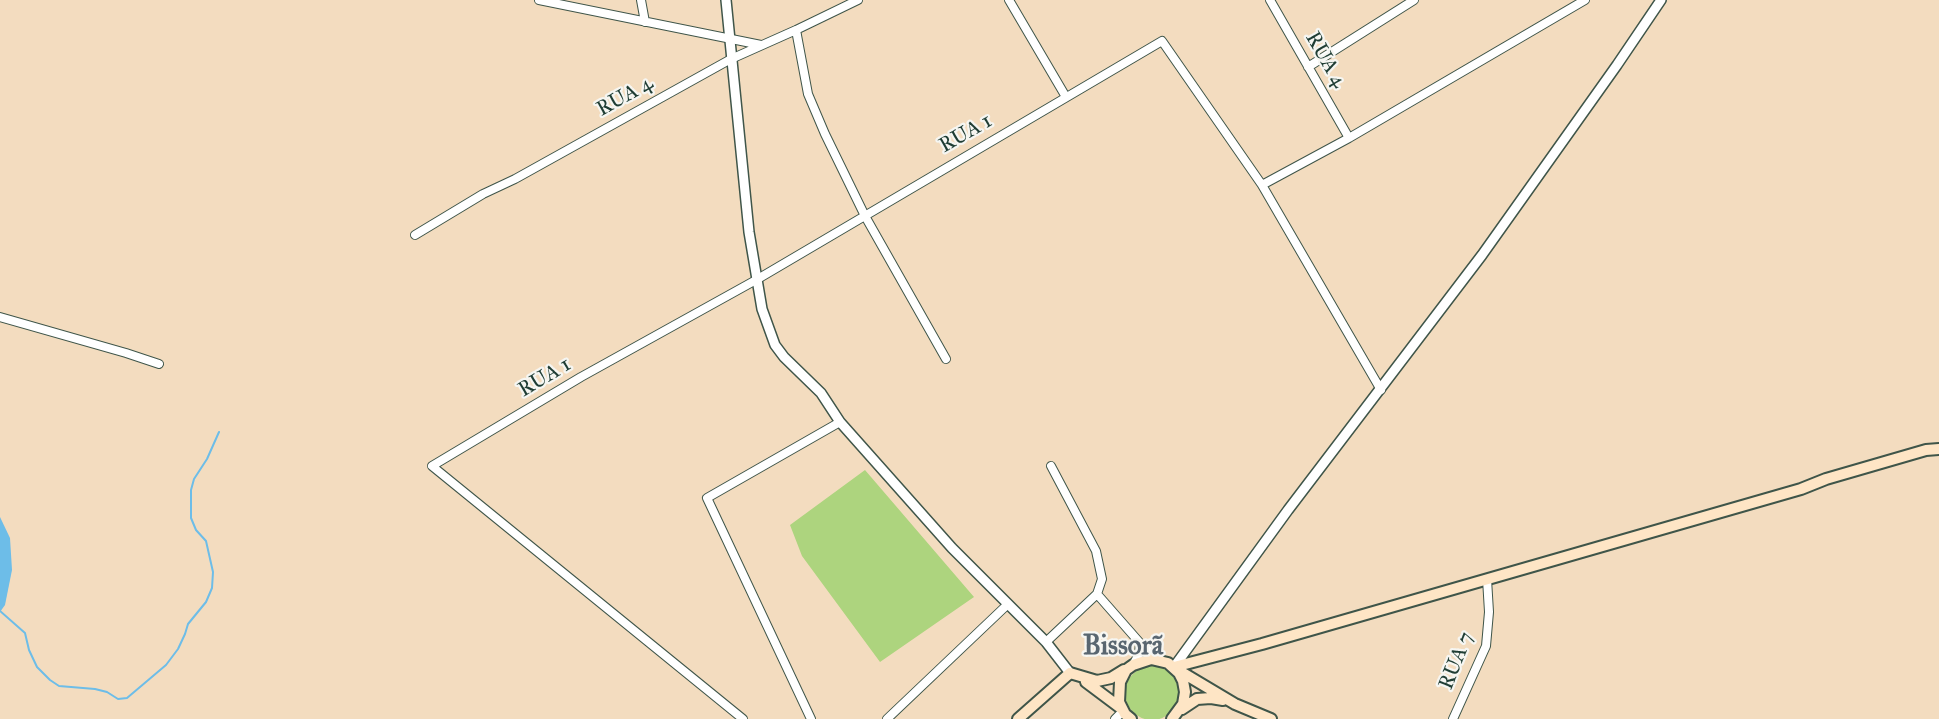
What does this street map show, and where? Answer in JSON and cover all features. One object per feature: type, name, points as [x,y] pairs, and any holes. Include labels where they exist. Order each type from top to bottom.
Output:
[{"type":"main road","points":[[1174,667],[1262,644],[1801,489],[1826,479],[1926,450],[1939,449]]},
{"type":"main road","points":[[1070,673],[1097,681],[1112,678],[1131,666],[1150,659],[1163,661],[1235,704],[1271,719]]},
{"type":"main road","points":[[1125,713],[1118,697],[1118,688],[1123,675],[1131,666]]},
{"type":"main road","points":[[1174,667],[1185,686],[1185,698],[1180,710]]},
{"type":"main road","points":[[1070,673],[1098,689],[1125,713]]},
{"type":"main road","points":[[1018,719],[1070,673]]},
{"type":"main road","points":[[1172,719],[1191,702],[1205,698],[1235,704]]},
{"type":"street","points":[[539,0],[762,45]]},
{"type":"street","points":[[641,0],[645,22]]},
{"type":"street","points":[[726,0],[756,280],[762,309],[775,345],[784,357],[821,393],[840,422],[952,548],[1046,642],[1070,673]]},
{"type":"street","name":"RUA 4","points":[[415,235],[483,194],[515,179],[731,59],[858,0]]},
{"type":"street","points":[[1009,0],[1066,97]]},
{"type":"street","name":"RUA 4","points":[[1270,0],[1348,138]]},
{"type":"street","points":[[1308,67],[1414,0]]},
{"type":"street","points":[[1262,185],[1348,138],[1585,0]]},
{"type":"street","points":[[1174,667],[1288,510],[1482,255],[1661,0]]},
{"type":"street","points":[[796,30],[808,94],[865,216],[946,359]]},
{"type":"street","name":"RUA 1","points":[[743,719],[432,466],[581,377],[756,280],[1162,41],[1262,185],[1381,390]]},
{"type":"street","points":[[0,317],[126,352],[159,364]]},
{"type":"street","points":[[811,719],[707,498],[840,422]]},
{"type":"street","points":[[1046,642],[1097,594],[1101,579],[1096,550],[1051,466]]},
{"type":"street","name":"RUA 7","points":[[1453,719],[1488,638],[1490,612],[1487,579]]},
{"type":"street","points":[[1097,594],[1140,643],[1163,661]]},
{"type":"street","points":[[887,719],[1008,604]]},
{"type":"street","points":[[1131,666],[1139,654],[1140,643]]},
{"type":"street","points":[[1115,719],[1125,713]]},
{"type":"green space","points":[[865,470],[974,597],[880,662],[802,556],[790,525]]},
{"type":"green space","points":[[1147,666],[1157,666],[1167,670],[1175,678],[1179,693],[1175,708],[1167,716],[1157,720],[1147,720],[1137,716],[1129,708],[1125,698],[1125,688],[1129,678],[1137,670]]},
{"type":"water","points":[[0,517],[10,538],[12,570],[5,605],[0,612]]},
{"type":"waterway","points":[[0,611],[25,633],[29,650],[37,667],[50,680],[59,686],[95,689],[107,692],[118,699],[127,698],[166,665],[178,649],[188,624],[206,602],[212,588],[213,572],[206,541],[196,530],[191,518],[191,490],[194,479],[207,459],[219,432]]},
{"type":"district","name":"Bissorã","points":[[1123,647]]}]
